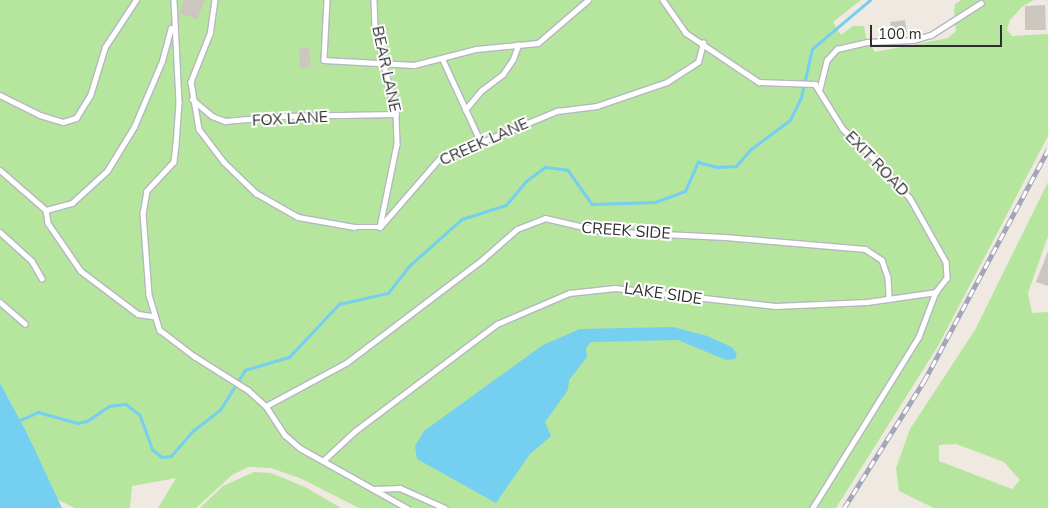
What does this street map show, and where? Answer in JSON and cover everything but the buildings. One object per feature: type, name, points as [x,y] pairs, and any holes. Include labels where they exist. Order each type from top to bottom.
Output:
[{"type":"lane","points":[[0,95],[40,116],[63,122],[76,118],[90,96],[106,47],[136,0]]},
{"type":"lane","points":[[174,0],[173,18],[179,103],[174,162],[147,190],[143,213],[153,316],[160,330],[172,341],[248,390],[266,406],[285,435],[407,508]]},
{"type":"lane","points":[[215,0],[210,34],[194,68],[191,98],[198,129],[224,162],[256,193],[298,217],[354,227],[380,226]]},
{"type":"lane","points":[[327,0],[324,60],[414,65],[443,60],[476,49],[538,43],[588,0]]},
{"type":"lane","name":"BEAR LANE","points":[[374,0],[375,27],[386,62],[396,114],[397,144],[380,226]]},
{"type":"lane","name":"EXIT ROAD","points":[[663,0],[686,33],[759,82],[815,84],[843,129],[880,164],[926,222],[946,262],[947,278],[936,292],[919,337],[813,508]]},
{"type":"lane","points":[[819,91],[827,60],[837,49],[867,42],[913,40],[931,35],[981,3]]},
{"type":"lane","points":[[46,210],[72,203],[107,171],[134,127],[168,45],[173,18]]},
{"type":"lane","name":"CREEK LANE","points":[[380,226],[397,210],[438,160],[480,140],[557,111],[598,106],[667,82],[698,62],[703,43]]},
{"type":"lane","points":[[465,110],[482,90],[502,74],[513,59],[518,45]]},
{"type":"lane","points":[[443,60],[480,140]]},
{"type":"lane","name":"FOX LANE","points":[[191,98],[212,116],[225,121],[282,116],[396,114]]},
{"type":"lane","points":[[0,170],[46,210],[48,223],[81,271],[138,314],[153,316]]},
{"type":"lane","name":"CREEK SIDE","points":[[266,406],[346,363],[484,259],[517,229],[545,218],[601,231],[726,237],[865,249],[882,260],[888,277],[889,299]]},
{"type":"lane","points":[[0,232],[32,261],[42,278]]},
{"type":"lane","name":"LAKE SIDE","points":[[324,460],[355,430],[497,324],[569,293],[615,288],[775,306],[889,299],[936,292]]},
{"type":"lane","points":[[0,302],[25,324]]},
{"type":"lane","points":[[374,489],[400,488],[420,494],[445,508]]},
{"type":"green space","points":[[0,0],[861,0],[833,22],[841,35],[853,26],[864,26],[866,37],[875,52],[948,38],[956,31],[955,4],[961,0],[1034,0],[1023,6],[1010,20],[1007,30],[1012,36],[1048,34],[1048,136],[938,346],[836,508],[359,508],[302,479],[271,468],[248,467],[232,475],[196,508],[158,508],[176,478],[132,486],[130,508],[75,508],[56,499],[26,431],[0,383]]},
{"type":"green space","points":[[1048,182],[1048,236],[1028,293],[1032,313],[1048,312],[1048,508],[934,508],[899,491],[896,468],[910,429],[975,330]],"holes":[[[956,444],[1004,462],[1020,480],[1012,489],[939,461],[939,445]]]},
{"type":"green space","points":[[254,472],[271,473],[305,487],[341,508],[200,508],[223,486]]},
{"type":"water","points":[[673,327],[707,336],[732,347],[737,354],[735,359],[726,360],[678,340],[591,342],[586,348],[587,357],[569,380],[568,390],[545,422],[551,436],[530,454],[496,503],[417,459],[415,446],[424,431],[543,345],[580,329]]},
{"type":"water","points":[[0,383],[26,431],[62,508],[0,508]]},
{"type":"waterway","points":[[18,421],[38,412],[78,423],[87,421],[109,406],[126,404],[140,415],[153,450],[162,457],[171,456],[194,430],[220,410],[245,370],[289,357],[339,304],[388,293],[409,266],[462,219],[506,205],[526,181],[545,167],[568,170],[592,204],[655,202],[685,191],[698,162],[717,167],[736,166],[751,149],[790,120],[801,97],[812,49],[870,0]]},
{"type":"railway","points":[[844,508],[924,381],[1048,150]]}]
